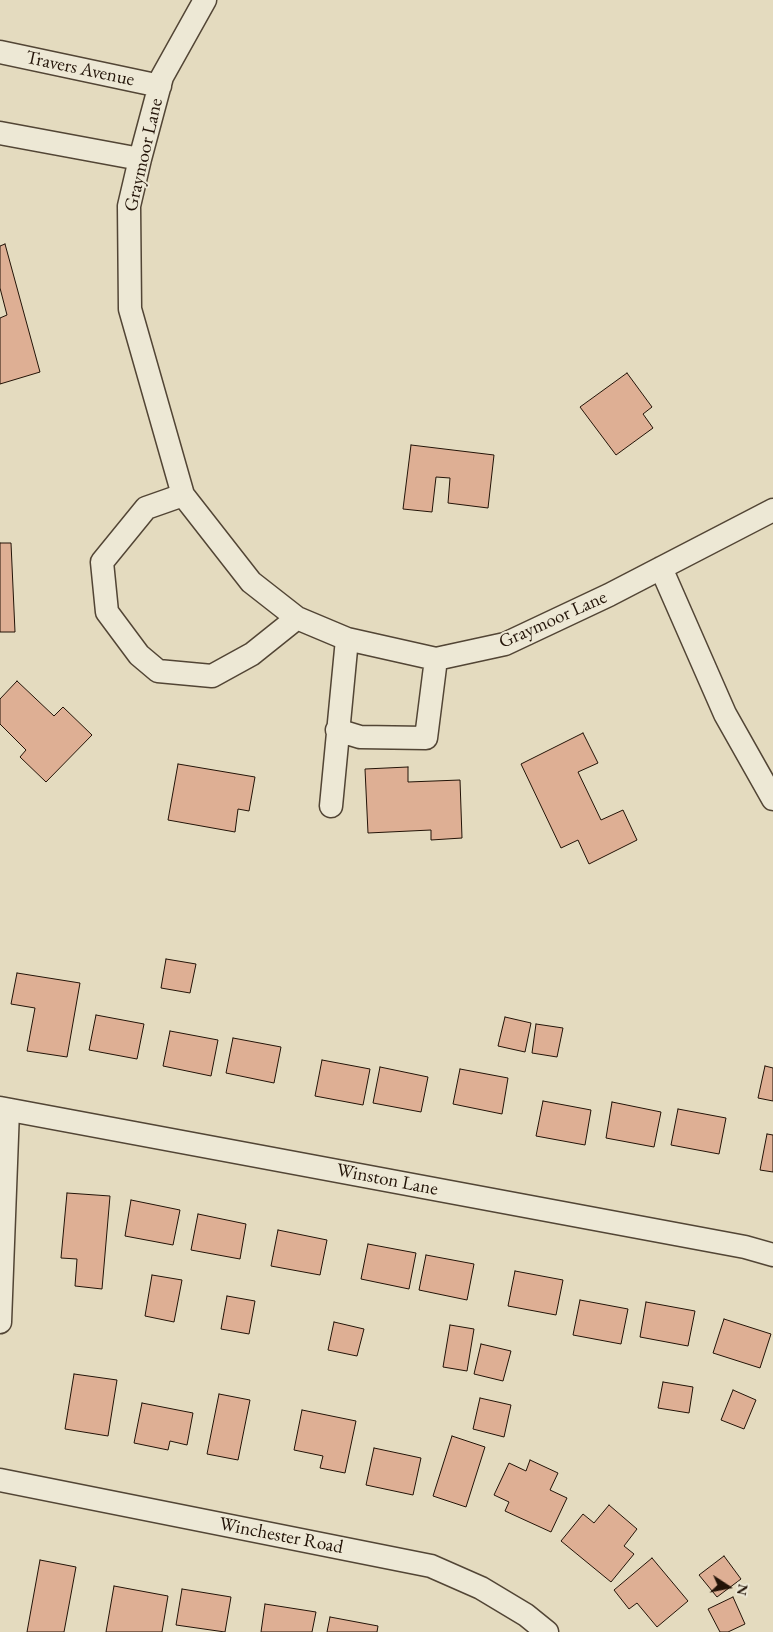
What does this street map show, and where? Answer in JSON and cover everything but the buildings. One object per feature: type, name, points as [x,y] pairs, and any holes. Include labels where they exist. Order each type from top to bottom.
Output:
[{"type":"street","name":"Graymoor Lane","points":[[205,0],[162,77],[140,159],[129,206],[130,309],[183,495],[251,582],[297,618],[346,639],[436,659],[505,644],[661,568],[773,510]]},
{"type":"street","name":"Travers Avenue","points":[[0,52],[160,86]]},
{"type":"street","points":[[0,133],[140,159]]},
{"type":"street","points":[[183,495],[146,508],[102,562],[107,612],[139,655],[158,672],[212,676],[252,654],[297,618]]},
{"type":"street","points":[[661,568],[725,714],[773,799]]},
{"type":"street","points":[[331,806],[346,639]]},
{"type":"street","points":[[337,730],[360,736],[426,738],[436,659]]},
{"type":"street","points":[[0,1322],[4,1109]]},
{"type":"street","name":"Winston Lane","points":[[4,1109],[725,1244],[773,1255]]},
{"type":"street","name":"Winchester Road","points":[[0,1480],[431,1566],[481,1588],[526,1615],[547,1632]]}]
